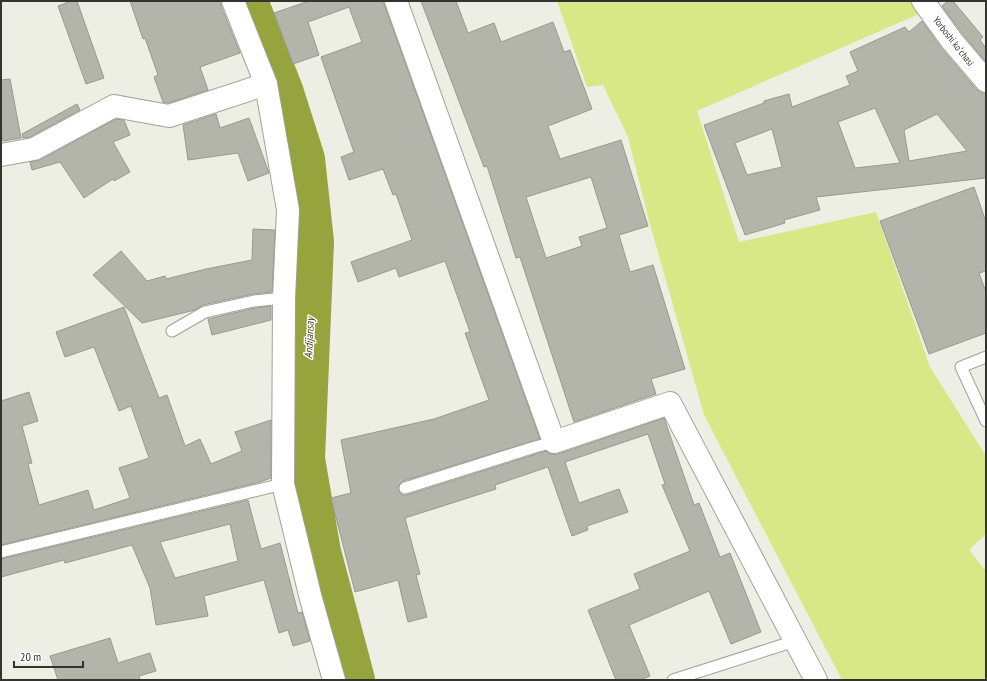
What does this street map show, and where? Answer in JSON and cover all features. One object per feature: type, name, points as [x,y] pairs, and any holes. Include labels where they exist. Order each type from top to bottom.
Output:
[{"type":"street","points":[[233,1],[266,84],[288,210],[284,298],[283,484],[311,599],[334,680]]},
{"type":"street","points":[[396,1],[554,442],[670,403],[816,680]]},
{"type":"street","name":"Yorboshi koʻchasi","points":[[923,1],[952,41],[986,81]]},
{"type":"street","points":[[1,155],[34,149],[114,106],[169,116],[266,84]]},
{"type":"lane","points":[[172,330],[205,312],[254,301],[284,298]]},
{"type":"lane","points":[[986,357],[961,367],[986,421]]},
{"type":"lane","points":[[405,488],[554,442]]},
{"type":"lane","points":[[1,552],[283,484]]},
{"type":"lane","points":[[673,680],[795,641]]},
{"type":"green space","points":[[557,1],[910,1],[919,14],[697,111],[739,242],[876,212],[930,367],[986,456],[986,534],[969,550],[986,571],[986,680],[842,680],[704,415],[648,217],[628,137],[603,85],[587,87]]},
{"type":"building","points":[[71,1],[77,1],[104,78],[86,84],[58,6]]},
{"type":"building","points":[[130,1],[221,1],[221,6],[240,53],[200,67],[208,90],[168,103],[163,102],[154,77],[158,75],[145,38],[143,39]]},
{"type":"building","points":[[309,1],[383,1],[540,439],[403,481],[398,486],[400,493],[407,495],[546,451],[551,454],[558,454],[664,418],[694,505],[699,503],[720,557],[730,553],[761,632],[731,644],[709,591],[629,625],[650,676],[640,680],[616,680],[588,610],[640,589],[634,574],[690,551],[662,485],[665,484],[648,434],[565,462],[579,503],[619,489],[628,512],[587,526],[588,530],[572,536],[548,467],[495,485],[496,489],[405,518],[420,574],[416,575],[427,617],[408,622],[398,580],[355,592],[331,498],[351,493],[341,440],[434,419],[489,400],[465,333],[470,332],[445,261],[399,277],[396,268],[358,282],[351,262],[412,240],[396,194],[393,195],[383,169],[349,180],[341,157],[354,152],[321,57],[362,42],[349,7],[308,22],[319,55],[293,64],[274,13]]},
{"type":"building","points":[[421,1],[456,1],[468,33],[494,23],[501,42],[553,22],[564,52],[570,50],[592,109],[548,126],[560,159],[621,140],[648,226],[619,235],[630,272],[653,265],[685,369],[651,379],[656,394],[574,422],[520,257],[516,258],[487,166],[484,167]],"holes":[[[591,177],[607,228],[579,237],[582,246],[546,258],[526,197]]]},
{"type":"building","points":[[948,1],[953,1],[983,37],[980,40],[986,48],[986,62],[942,6]]},
{"type":"building","points":[[922,21],[942,49],[976,89],[981,93],[986,93],[986,178],[816,197],[820,210],[784,220],[785,223],[745,235],[704,125],[764,103],[764,101],[789,94],[792,107],[850,85],[846,76],[858,71],[850,52],[905,27],[909,32]],"holes":[[[875,108],[900,163],[855,168],[838,122]],[[937,114],[967,151],[909,161],[904,130]],[[772,129],[782,167],[747,175],[735,143]]]},
{"type":"building","points":[[10,79],[21,138],[3,141],[1,129],[1,80]]},
{"type":"building","points":[[77,104],[80,110],[30,137],[23,138],[22,134]]},
{"type":"building","points":[[216,114],[220,128],[249,118],[269,173],[248,181],[238,153],[188,160],[183,125]]},
{"type":"building","points":[[116,119],[124,120],[130,135],[113,142],[130,172],[114,181],[113,179],[84,198],[60,162],[32,170],[30,162],[40,160]]},
{"type":"building","points":[[974,187],[986,222],[986,271],[979,273],[986,292],[986,333],[929,354],[880,221]]},
{"type":"building","points":[[253,229],[275,230],[272,292],[253,294],[203,305],[195,310],[142,323],[93,275],[121,251],[147,281],[165,276],[166,279],[252,260]]},
{"type":"building","points":[[271,306],[271,320],[212,335],[208,319],[255,308]]},
{"type":"building","points":[[124,307],[159,398],[167,395],[185,446],[200,439],[211,464],[242,451],[235,432],[271,420],[271,478],[260,482],[1,545],[1,401],[29,392],[38,421],[22,426],[32,463],[28,464],[39,505],[88,490],[94,510],[130,498],[119,468],[149,458],[131,406],[119,411],[94,347],[65,357],[56,332]]},
{"type":"building","points":[[248,500],[261,549],[280,543],[298,613],[302,612],[310,641],[293,646],[288,630],[279,633],[264,580],[204,596],[208,616],[156,625],[150,588],[132,545],[65,563],[64,560],[1,577],[1,559]],"holes":[[[230,524],[238,561],[175,578],[160,542]]]},
{"type":"building","points":[[110,638],[118,663],[150,653],[156,671],[139,676],[140,680],[58,680],[50,656]]},
{"type":"waterway","name":"Andijansay","points":[[247,1],[283,93],[304,159],[313,242],[304,459],[320,552],[354,680]]}]
